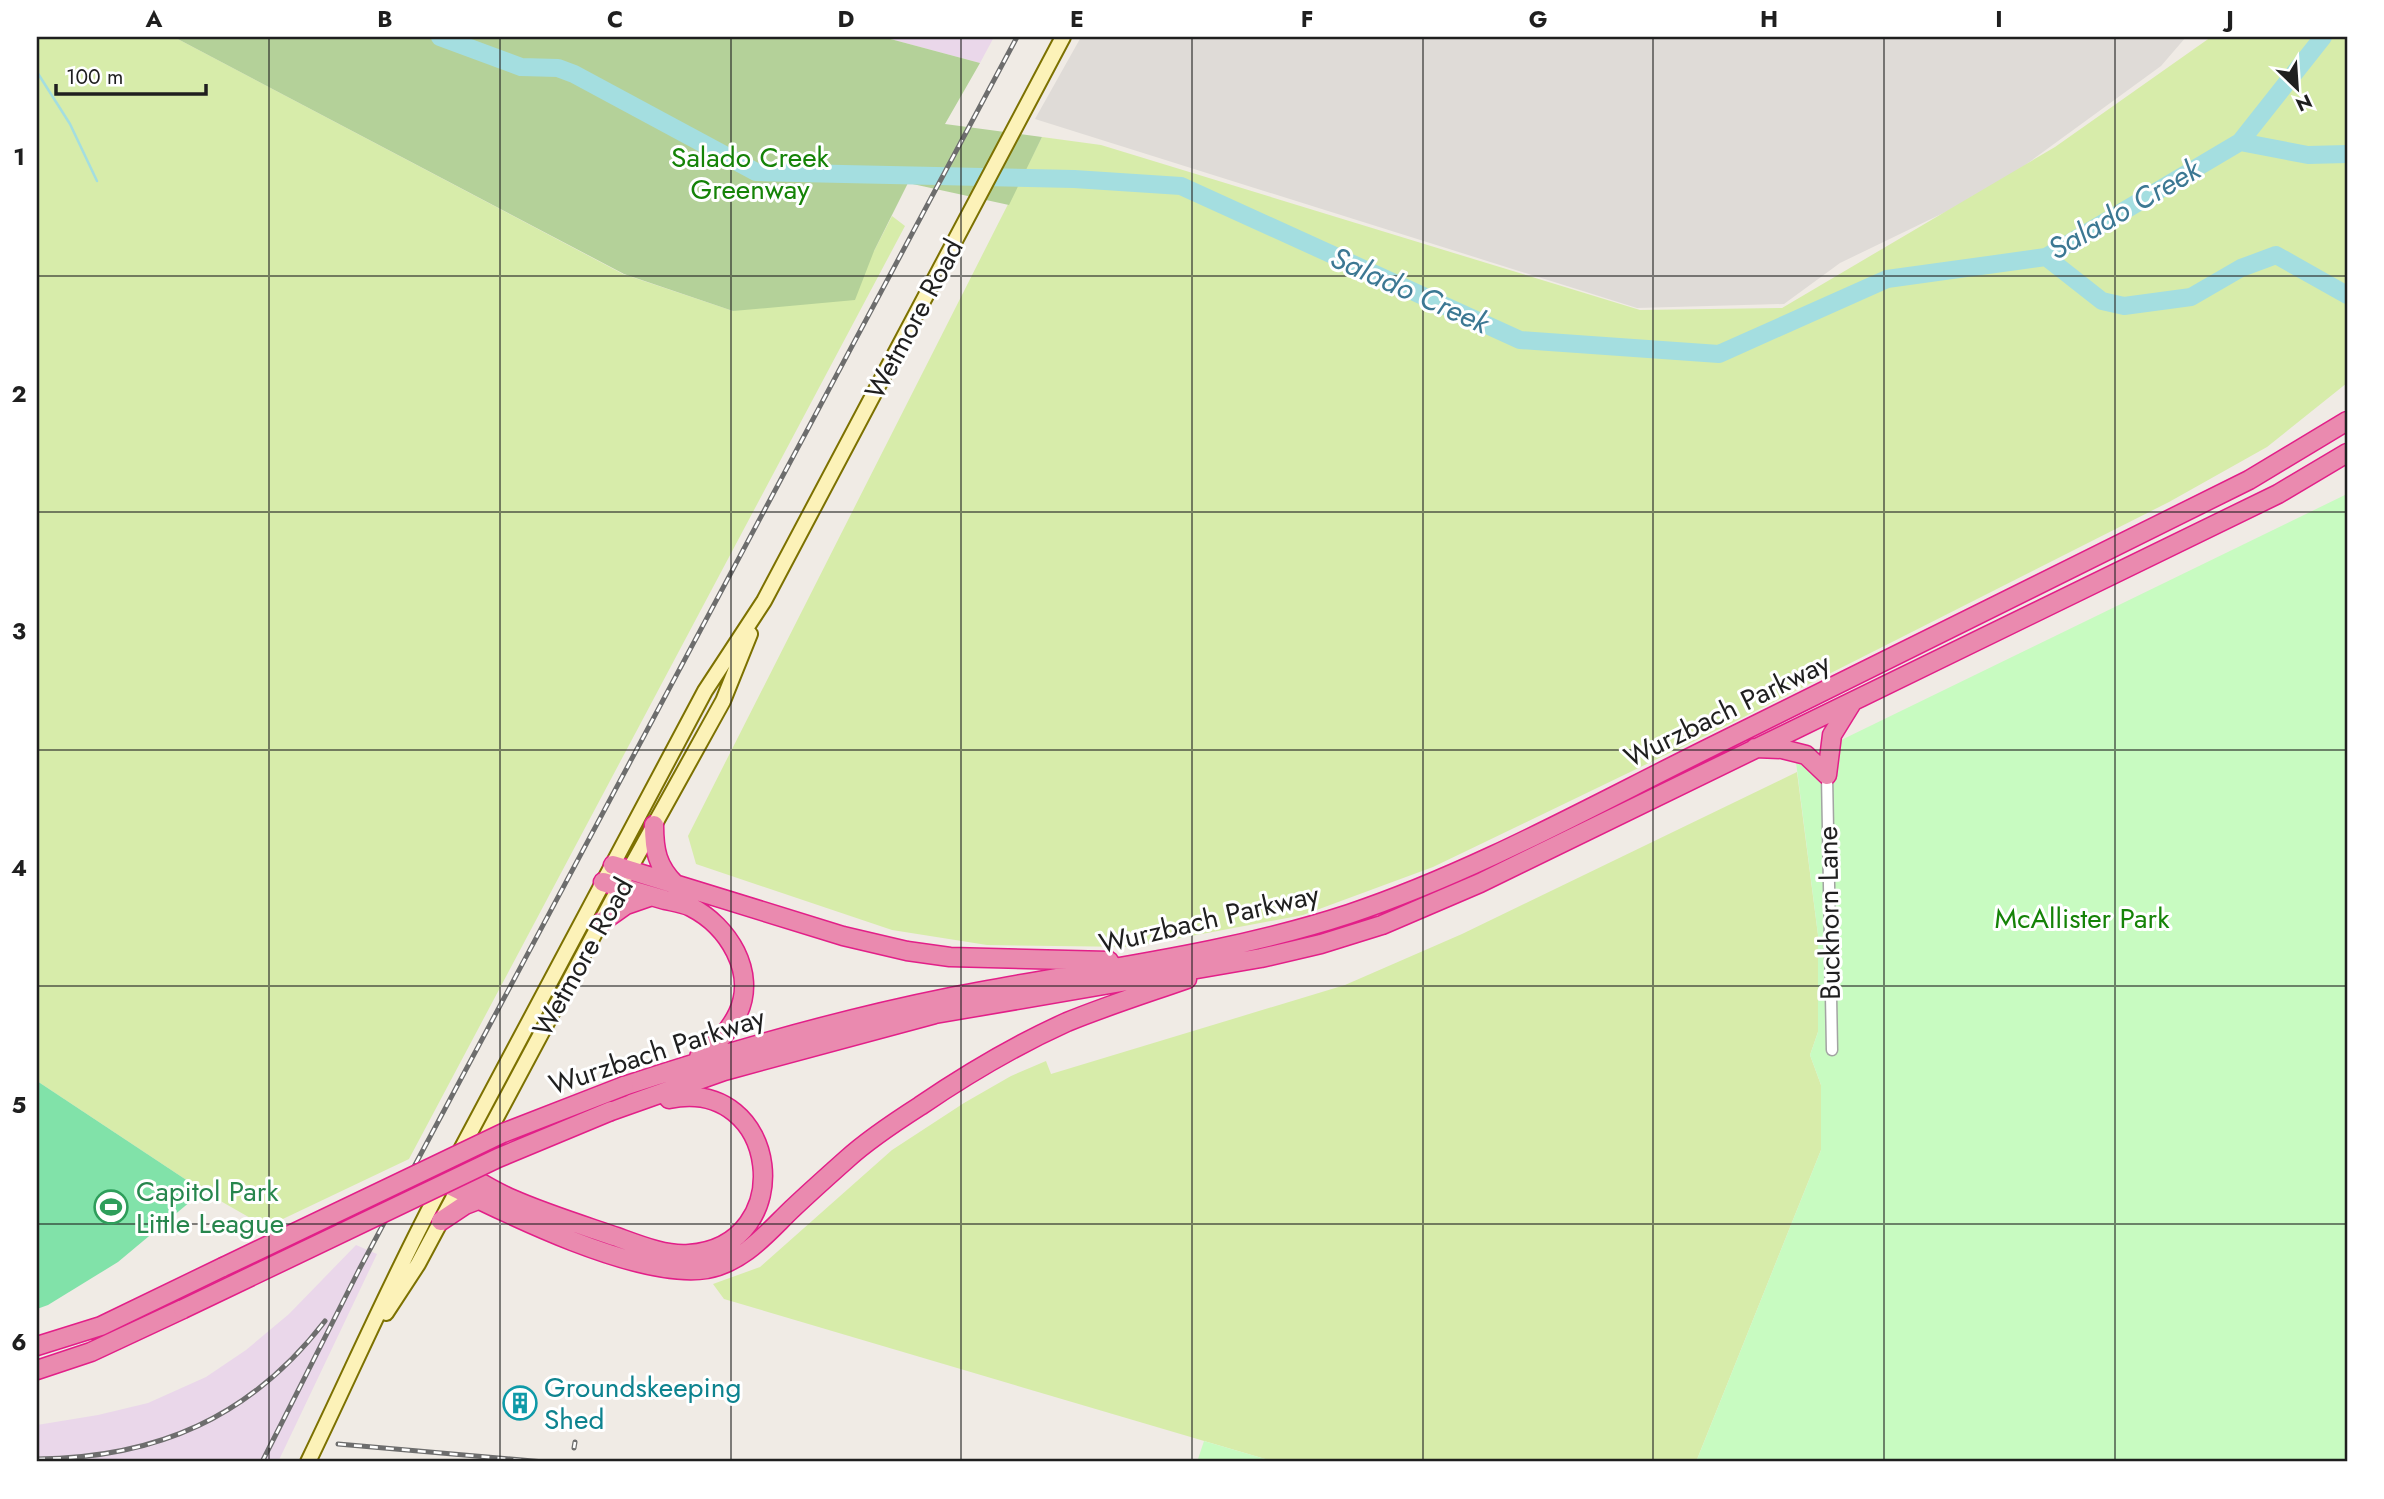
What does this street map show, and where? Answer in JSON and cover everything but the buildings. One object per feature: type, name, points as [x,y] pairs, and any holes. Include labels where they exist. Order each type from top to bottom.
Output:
[{"type":"highway","name":"Wurzbach Parkway","points":[[37,1346],[102,1326],[503,1133],[624,1086],[830,1025],[945,998],[1155,961],[1294,931],[1413,891],[1476,863],[2249,480],[2347,421]]},
{"type":"highway","name":"Wurzbach Parkway","points":[[37,1370],[91,1352],[474,1170],[611,1111],[724,1071],[935,1014],[1261,958],[1341,938],[1432,906],[2278,494],[2347,453]]},
{"type":"highway","points":[[1828,775],[1832,735],[1855,698]]},
{"type":"highway","points":[[1755,748],[1806,755],[1828,775]]},
{"type":"highway","points":[[654,825],[657,860],[667,876],[678,886]]},
{"type":"highway","points":[[616,876],[678,886],[843,936],[907,951],[950,957],[1011,960],[1155,961]]},
{"type":"highway","points":[[616,876],[652,896],[688,906],[716,924],[734,948],[744,975],[743,999],[730,1027],[718,1042],[688,1065]]},
{"type":"highway","points":[[602,922],[626,905],[652,896]]},
{"type":"highway","points":[[454,1178],[478,1200],[561,1236],[632,1260],[680,1270],[710,1268],[732,1260],[755,1246],[850,1156],[947,1088],[1009,1051],[1098,1010],[1188,979],[1261,958]]},
{"type":"highway","points":[[454,1178],[545,1213],[640,1245],[679,1254],[708,1250],[746,1227],[762,1196],[764,1179],[756,1142],[747,1125],[739,1117],[716,1100],[687,1095],[611,1111]]},
{"type":"highway","points":[[484,1139],[485,1162],[504,1195]]},
{"type":"highway","points":[[440,1221],[478,1200]]},
{"type":"main road","name":"Wetmore Road","points":[[366,1342],[418,1264],[440,1221],[454,1178],[616,876],[705,691],[764,601],[1063,37]]},
{"type":"main road","name":"Wetmore Road","points":[[308,1462],[366,1342],[403,1256],[454,1178],[484,1139],[602,922],[616,876],[654,825],[723,701],[764,601]]},
{"type":"street","name":"Buckhorn Lane","points":[[1828,775],[1832,1050]]},
{"type":"shaded area","points":[[883,37],[994,37],[980,63]]},
{"type":"shaded area","points":[[1081,37],[2186,37],[2161,66],[1991,190],[1840,263],[1784,304],[1637,308],[1035,119]]},
{"type":"shaded area","points":[[356,1245],[377,1254],[278,1462],[37,1462],[37,1425],[148,1403],[206,1377],[246,1350],[289,1314]]},
{"type":"green space","points":[[37,37],[174,37],[623,274],[733,311],[874,251],[892,216],[905,226],[409,1159],[266,1227],[203,1191],[37,1081]]},
{"type":"green space","name":"Salado Creek Greenway","points":[[174,37],[883,37],[980,63],[945,124],[1042,137],[1009,205],[908,183],[874,251],[855,300],[733,311],[624,274]]},
{"type":"green space","points":[[2211,37],[2347,37],[2347,383],[2267,447],[2169,502],[1736,721],[1433,867],[1303,915],[1133,947],[987,945],[892,930],[696,864],[688,836],[1042,137],[1101,145],[1640,310],[1782,308],[2055,147]]},
{"type":"green space","name":"McAllister Park","points":[[2347,494],[2347,1462],[1696,1462],[1821,1150],[1821,1085],[1810,1055],[1818,1032],[1818,935],[1796,762]]},
{"type":"green space","points":[[1797,772],[1818,935],[1818,1032],[1810,1055],[1821,1085],[1821,1150],[1696,1462],[1275,1462],[724,1299],[713,1284],[760,1267],[892,1150],[1011,1076],[1046,1061],[1051,1074],[1345,985],[1462,934]]},
{"type":"green space","name":"Capitol Park Little League","points":[[37,1081],[203,1191],[118,1262],[37,1309]]},
{"type":"green space","points":[[1204,1441],[1275,1462],[1197,1462]]},
{"type":"waterway","name":"Salado Creek","points":[[440,37],[521,67],[558,68],[574,74],[756,172],[1074,179],[1181,186],[1520,340],[1719,354],[1887,279],[2046,257],[2240,142],[2323,37]]},
{"type":"waterway","points":[[37,72],[70,124],[97,181]]},
{"type":"waterway","points":[[2240,142],[2308,155],[2347,154]]},
{"type":"waterway","points":[[2046,257],[2102,301],[2124,306],[2191,297],[2241,268],[2276,255],[2347,295]]},
{"type":"railway","points":[[262,1462],[360,1268],[1017,37]]},
{"type":"railway","points":[[37,1459],[81,1457],[122,1451],[198,1426],[233,1407],[266,1383],[325,1321]]},
{"type":"railway","points":[[574,1448],[575,1442]]},
{"type":"railway","points":[[338,1444],[544,1462]]},
{"type":"place","name":"Capitol Park Little League","points":[[111,1207]]},
{"type":"place","name":"Groundskeeping Shed","points":[[520,1403]]}]
